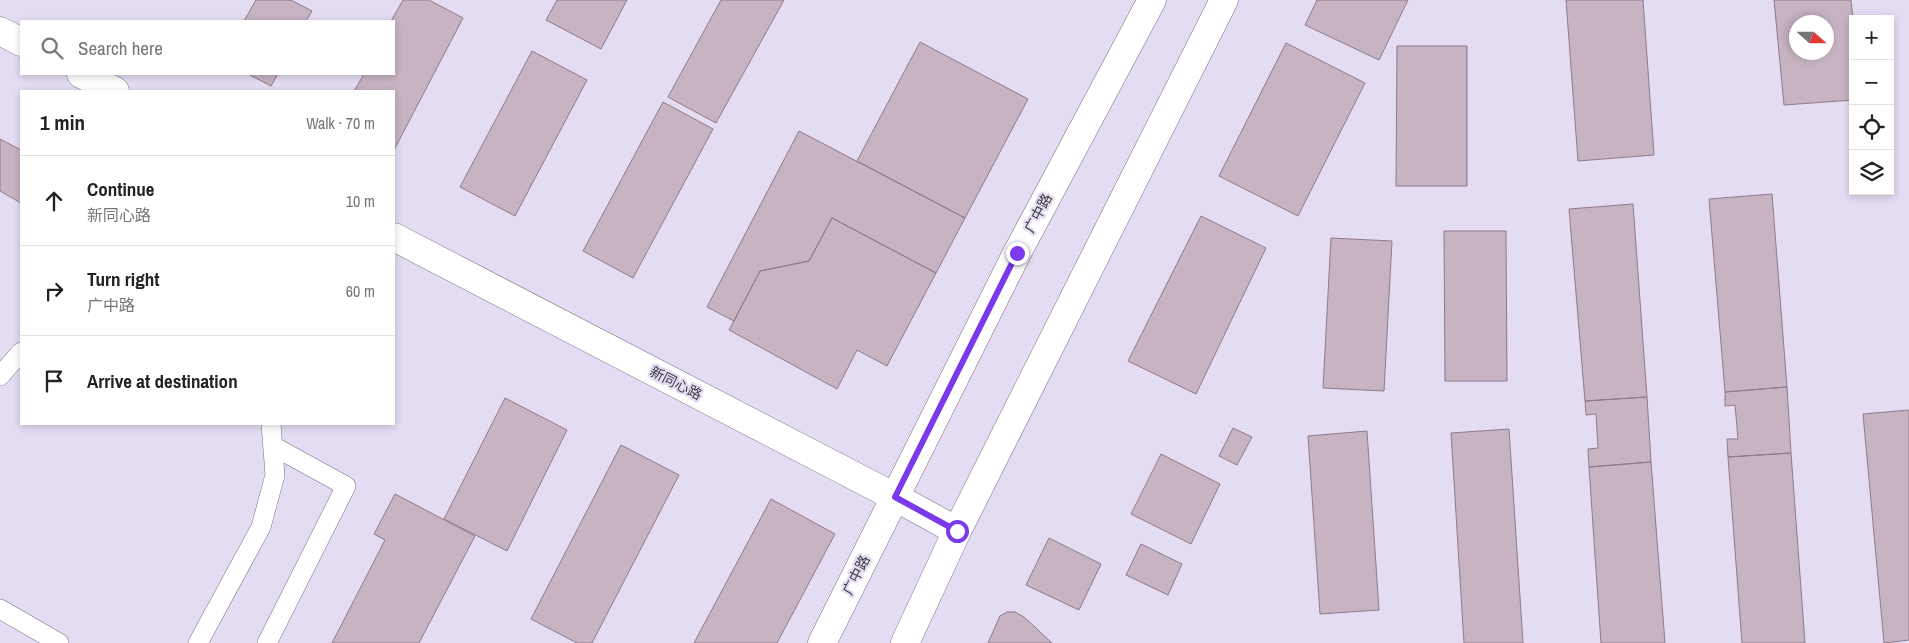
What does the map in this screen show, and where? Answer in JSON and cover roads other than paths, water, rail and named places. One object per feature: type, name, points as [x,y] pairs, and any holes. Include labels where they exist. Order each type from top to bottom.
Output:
[{"type":"main road","name":"广中路","points":[[822,643],[1017,253],[1152,0]]},
{"type":"main road","points":[[905,643],[957,531],[1224,0]]},
{"type":"main road","points":[[0,31],[20,41]]},
{"type":"main road","points":[[83,75],[113,90]]},
{"type":"main road","name":"新同心路","points":[[395,238],[957,531]]},
{"type":"lane","points":[[0,376],[20,353]]},
{"type":"lane","points":[[198,643],[261,527],[275,475],[272,425]]},
{"type":"lane","points":[[267,643],[346,486],[273,446]]},
{"type":"lane","points":[[0,609],[60,643]]}]
